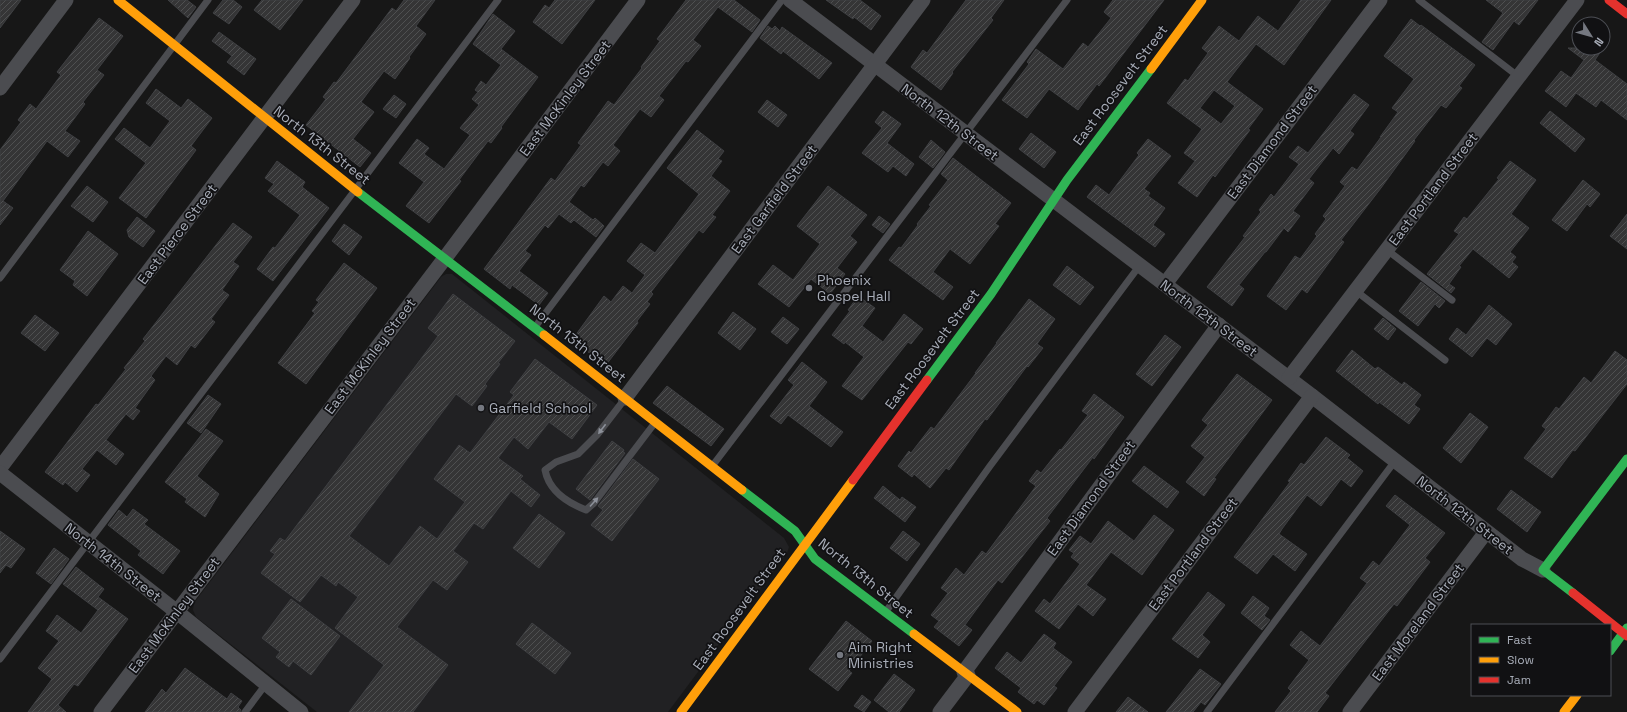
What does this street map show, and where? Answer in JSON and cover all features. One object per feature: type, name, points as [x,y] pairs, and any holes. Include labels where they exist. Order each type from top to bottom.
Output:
[{"type":"main road","name":"North 13th Street","points":[[118,0],[356,190],[626,398],[795,531],[815,559],[1017,712]]},
{"type":"main road","name":"East Roosevelt Street","points":[[681,712],[991,294],[1053,200],[1202,0]]},
{"type":"main road","points":[[1609,0],[1627,14]]},
{"type":"main road","points":[[1542,570],[1627,459]]},
{"type":"main road","name":"North 12th Street","points":[[1542,570],[1627,636]]},
{"type":"main road","points":[[1611,650],[1627,628]]},
{"type":"main road","points":[[1564,712],[1576,696]]},
{"type":"street","points":[[0,88],[66,0]]},
{"type":"street","name":"East Pierce Street","points":[[0,468],[353,0]]},
{"type":"street","name":"East McKinley Street","points":[[101,712],[445,258],[638,0]]},
{"type":"street","name":"North 12th Street","points":[[790,0],[1289,378],[1486,532],[1522,559],[1542,570]]},
{"type":"street","name":"East Garfield Street","points":[[626,398],[923,0]]},
{"type":"street","name":"East Diamond Street","points":[[1165,284],[1380,0]]},
{"type":"street","name":"East Portland Street","points":[[1289,378],[1577,0]]},
{"type":"street","name":"East Diamond Street","points":[[940,712],[966,673],[1219,325]]},
{"type":"street","name":"East Portland Street","points":[[1074,712],[1312,396]]},
{"type":"street","name":"North 14th Street","points":[[0,473],[301,712]]},
{"type":"street","name":"East Moreland Street","points":[[1350,712],[1486,532]]},
{"type":"lane","points":[[0,278],[208,0]]},
{"type":"lane","points":[[0,658],[356,190],[498,0]]},
{"type":"lane","points":[[534,327],[782,0]]},
{"type":"lane","points":[[712,466],[966,134],[1066,0]]},
{"type":"lane","points":[[1419,0],[1519,76]]},
{"type":"lane","points":[[1387,250],[1452,300]]},
{"type":"lane","points":[[885,612],[990,466],[1140,265]]},
{"type":"lane","points":[[1356,291],[1445,360]]},
{"type":"lane","points":[[626,398],[597,435],[578,454],[556,462],[545,470],[546,480],[558,494],[572,505],[586,510],[594,503],[656,422]]},
{"type":"lane","points":[[1207,712],[1395,461]]},
{"type":"lane","points":[[245,712],[266,684]]},
{"type":"shaded area","name":"Garfield School","points":[[446,274],[452,274],[784,538],[789,547],[787,553],[668,712],[317,712],[196,617],[193,610],[194,603],[441,277]]},
{"type":"building","points":[[0,0],[21,0],[0,28]]},
{"type":"building","points":[[168,0],[187,0],[196,7],[188,18]]},
{"type":"building","points":[[223,0],[233,0],[242,7],[229,24],[213,13]]},
{"type":"building","points":[[262,0],[303,0],[280,30],[254,10]]},
{"type":"building","points":[[404,0],[435,0],[416,26],[426,34],[395,79],[384,71],[361,102],[374,112],[353,139],[371,153],[360,167],[306,125],[326,99],[323,97],[334,82],[336,83],[392,8],[396,11]]},
{"type":"building","points":[[555,0],[595,0],[562,44],[533,22],[545,5],[549,8]]},
{"type":"building","points":[[686,0],[734,0],[760,20],[752,32],[718,7],[693,40],[701,46],[688,62],[686,61],[659,96],[664,100],[651,117],[640,109],[613,145],[620,151],[608,166],[603,162],[584,187],[581,185],[569,202],[593,220],[595,218],[604,226],[596,237],[574,220],[571,223],[559,214],[548,228],[545,225],[525,251],[531,255],[519,271],[548,293],[539,305],[512,285],[510,289],[484,269],[551,178],[555,181],[581,145],[578,143],[608,101],[614,105],[642,68],[641,67],[660,41],[657,39]]},
{"type":"building","points":[[826,0],[860,0],[881,16],[871,30],[854,17],[853,19]]},
{"type":"building","points":[[966,0],[1004,0],[991,18],[993,20],[952,72],[953,73],[941,90],[911,67],[923,50],[927,53]]},
{"type":"building","points":[[1113,0],[1164,0],[1099,86],[1097,84],[1078,110],[1049,89],[1027,118],[1002,100],[1029,64],[1027,62],[1036,49],[1063,69],[1083,43],[1088,47],[1111,18],[1104,12]]},
{"type":"building","points":[[1301,0],[1331,0],[1284,65],[1256,44],[1227,82],[1263,109],[1248,129],[1250,130],[1215,177],[1213,175],[1197,197],[1178,183],[1195,161],[1184,153],[1202,129],[1167,103],[1185,79],[1188,81],[1208,53],[1202,48],[1219,26],[1239,41],[1258,16],[1278,31]],"holes":[[[1214,90],[1235,106],[1221,124],[1200,108]]]},
{"type":"building","points":[[1486,0],[1538,0],[1519,25],[1514,21],[1493,50],[1482,42],[1503,13]]},
{"type":"building","points":[[493,14],[515,31],[501,49],[538,77],[491,143],[488,141],[459,180],[461,181],[429,223],[406,206],[424,182],[399,163],[417,139],[429,148],[424,154],[444,169],[470,135],[460,128],[479,105],[472,99],[478,92],[475,90],[481,81],[486,85],[501,65],[473,44]]},
{"type":"building","points":[[99,18],[123,36],[97,70],[104,75],[83,102],[85,104],[65,131],[80,141],[68,157],[47,141],[3,201],[13,208],[0,225],[0,150],[21,122],[18,120],[30,104],[36,109],[61,75],[57,72]]},
{"type":"building","points":[[1411,19],[1475,65],[1459,86],[1462,88],[1446,108],[1441,105],[1414,140],[1415,141],[1381,188],[1341,240],[1344,242],[1307,293],[1302,289],[1286,310],[1267,296],[1295,256],[1300,259],[1317,236],[1315,234],[1326,219],[1323,216],[1345,186],[1340,182],[1352,167],[1357,170],[1381,137],[1398,112],[1392,108],[1414,79],[1384,56]]},
{"type":"building","points":[[768,26],[772,29],[775,26],[780,31],[782,27],[832,63],[819,79],[783,51],[781,54],[760,38]]},
{"type":"building","points":[[219,32],[256,59],[244,75],[227,62],[232,56],[212,41]]},
{"type":"building","points":[[1579,56],[1598,56],[1595,60],[1627,84],[1627,120],[1601,100],[1596,107],[1576,93],[1566,107],[1545,91],[1561,71],[1571,78],[1584,60]]},
{"type":"building","points":[[156,89],[181,108],[188,99],[212,118],[191,146],[196,150],[146,218],[119,198],[146,163],[115,139],[124,128],[150,148],[170,121],[146,103]]},
{"type":"building","points":[[1354,94],[1369,105],[1350,131],[1354,134],[1339,154],[1333,148],[1309,179],[1314,183],[1293,211],[1300,216],[1288,232],[1284,228],[1239,285],[1244,289],[1232,306],[1207,287],[1245,237],[1243,236],[1261,212],[1259,210],[1271,194],[1274,197],[1299,164],[1289,157],[1298,146],[1308,153]]},
{"type":"building","points":[[394,95],[406,104],[396,118],[383,109]]},
{"type":"building","points":[[767,100],[787,115],[778,127],[758,112]]},
{"type":"building","points":[[883,111],[901,124],[887,143],[914,164],[906,176],[893,166],[888,172],[862,153],[882,128],[875,122]]},
{"type":"building","points":[[1550,111],[1585,139],[1575,152],[1540,123]]},
{"type":"building","points":[[697,130],[724,151],[718,159],[722,161],[711,176],[730,191],[712,215],[716,217],[703,233],[699,230],[651,292],[653,294],[647,302],[650,304],[637,321],[638,323],[606,365],[572,340],[604,296],[611,302],[623,286],[632,293],[645,275],[627,261],[641,243],[655,253],[699,194],[667,168]]},
{"type":"building","points":[[1031,133],[1056,152],[1044,168],[1019,149]]},
{"type":"building","points":[[1148,139],[1171,156],[1144,189],[1150,193],[1148,196],[1165,208],[1153,225],[1165,234],[1155,247],[1087,197],[1096,185],[1109,195],[1139,155],[1137,153]]},
{"type":"building","points":[[931,140],[945,152],[933,168],[919,157]]},
{"type":"building","points":[[953,158],[1011,203],[995,224],[999,226],[970,264],[950,249],[933,272],[953,287],[943,300],[889,260],[899,247],[901,248],[918,225],[917,224],[931,206],[929,205],[948,180],[941,174]]},
{"type":"building","points":[[277,161],[305,182],[302,187],[329,208],[273,281],[257,269],[300,215],[268,191],[274,184],[265,178]]},
{"type":"building","points":[[1510,161],[1536,180],[1511,214],[1529,228],[1510,252],[1516,257],[1512,262],[1518,267],[1509,278],[1473,249],[1459,266],[1461,267],[1449,284],[1455,288],[1451,293],[1427,274],[1459,234],[1454,231],[1464,217],[1467,219],[1499,179],[1497,178]]},
{"type":"building","points":[[1583,180],[1600,194],[1590,207],[1587,204],[1567,231],[1552,220]]},
{"type":"building","points":[[87,186],[108,202],[93,222],[71,206]]},
{"type":"building","points":[[828,186],[867,215],[850,236],[857,242],[837,268],[845,274],[830,294],[811,279],[789,307],[758,284],[773,265],[793,280],[820,244],[797,226]]},
{"type":"building","points":[[1627,214],[1627,249],[1610,236]]},
{"type":"building","points":[[879,216],[890,224],[883,233],[872,225]]},
{"type":"building","points":[[137,217],[155,231],[143,247],[129,237],[127,230]]},
{"type":"building","points":[[233,223],[252,237],[233,262],[239,266],[222,290],[229,295],[211,319],[215,322],[195,348],[191,345],[177,365],[166,356],[151,376],[155,380],[135,408],[140,411],[133,420],[126,414],[106,440],[124,454],[116,465],[97,450],[82,469],[90,475],[77,492],[65,482],[63,485],[45,472],[96,404],[98,405],[126,369],[124,368],[145,341],[143,339]]},
{"type":"building","points":[[344,224],[362,237],[349,255],[332,241]]},
{"type":"building","points":[[88,231],[118,254],[87,296],[73,285],[75,281],[60,270]]},
{"type":"building","points":[[344,263],[377,288],[306,384],[278,363],[315,313],[312,311],[319,302],[316,300]]},
{"type":"building","points":[[1067,266],[1094,287],[1080,305],[1053,285]]},
{"type":"building","points":[[1421,282],[1445,301],[1439,308],[1435,304],[1418,326],[1399,311]]},
{"type":"building","points":[[453,294],[515,341],[498,363],[500,364],[485,384],[487,386],[472,406],[456,394],[349,536],[389,566],[420,526],[437,539],[465,502],[434,479],[459,445],[470,453],[514,395],[510,392],[535,359],[597,405],[572,439],[549,422],[528,449],[514,437],[498,458],[523,476],[520,479],[540,495],[531,507],[511,491],[483,529],[474,523],[453,551],[468,562],[447,590],[433,580],[397,627],[448,665],[413,712],[349,712],[384,665],[335,628],[358,597],[338,582],[336,586],[321,575],[300,602],[261,573],[275,554],[270,551],[280,538],[285,541],[438,336],[428,328]]},
{"type":"building","points":[[858,296],[875,308],[862,326],[883,342],[904,314],[923,329],[911,344],[908,342],[862,400],[842,386],[864,357],[845,342],[844,344],[832,335],[850,311],[848,310]]},
{"type":"building","points":[[1029,299],[1055,319],[1037,344],[1043,348],[1028,367],[1027,366],[987,420],[985,419],[949,470],[946,468],[930,488],[914,474],[912,477],[898,466],[909,451],[911,453],[931,427],[934,429]]},
{"type":"building","points":[[1489,305],[1512,324],[1496,345],[1487,338],[1472,357],[1449,339],[1457,328],[1466,335]]},
{"type":"building","points":[[733,312],[756,329],[740,350],[718,333]]},
{"type":"building","points":[[35,315],[59,333],[45,351],[21,333]]},
{"type":"building","points":[[783,317],[799,329],[787,344],[771,332]]},
{"type":"building","points":[[1383,318],[1396,329],[1388,340],[1374,329]]},
{"type":"building","points":[[1165,335],[1181,347],[1152,386],[1136,374]]},
{"type":"building","points":[[1352,350],[1375,369],[1378,367],[1402,385],[1404,382],[1421,395],[1414,405],[1420,409],[1409,424],[1379,402],[1378,404],[1336,371]]},
{"type":"building","points":[[1615,351],[1627,360],[1627,384],[1552,478],[1524,458],[1546,429],[1542,426],[1556,407],[1559,409],[1584,377],[1591,383]]},
{"type":"building","points":[[802,362],[827,382],[809,406],[843,432],[831,447],[788,415],[781,424],[770,416],[794,385],[788,380]]},
{"type":"building","points":[[1237,374],[1272,400],[1214,478],[1216,479],[1204,496],[1186,482],[1205,457],[1191,446],[1208,425],[1202,420]]},
{"type":"building","points":[[667,386],[724,429],[711,446],[653,403]]},
{"type":"building","points":[[1094,394],[1124,417],[1094,459],[1093,457],[1047,518],[1050,521],[1002,583],[998,580],[965,625],[972,630],[959,646],[934,627],[939,621],[931,615],[948,593],[941,588],[956,568],[964,575],[982,551],[986,554],[1036,486],[1029,481],[1037,470],[1041,473],[1088,415],[1082,411]]},
{"type":"building","points":[[208,395],[221,404],[201,433],[187,423]]},
{"type":"building","points":[[1470,413],[1488,427],[1461,463],[1443,448]]},
{"type":"building","points":[[206,429],[223,441],[197,476],[219,494],[205,517],[185,502],[187,499],[165,482]]},
{"type":"building","points":[[1326,437],[1350,455],[1347,458],[1363,471],[1351,487],[1341,479],[1321,506],[1307,495],[1282,529],[1279,534],[1307,554],[1295,571],[1273,554],[1257,574],[1234,557],[1290,482],[1288,481],[1301,463],[1304,465]]},
{"type":"building","points":[[612,441],[624,450],[623,452],[625,453],[590,500],[576,489]]},
{"type":"building","points":[[633,459],[659,479],[612,541],[591,525],[603,510],[598,506]]},
{"type":"building","points":[[1144,466],[1179,492],[1167,508],[1132,481]]},
{"type":"building","points":[[883,486],[900,500],[902,497],[916,507],[905,522],[874,498]]},
{"type":"building","points":[[1511,490],[1541,512],[1527,532],[1497,509]]},
{"type":"building","points":[[1395,495],[1445,533],[1425,558],[1430,562],[1397,606],[1394,604],[1325,693],[1329,696],[1317,712],[1275,712],[1291,691],[1288,688],[1309,660],[1290,645],[1301,631],[1320,646],[1367,583],[1360,578],[1373,561],[1379,566],[1410,525],[1386,506]]},
{"type":"building","points":[[133,509],[148,520],[144,524],[180,551],[163,574],[138,555],[141,551],[108,525],[119,510],[127,517]]},
{"type":"building","points":[[539,514],[565,533],[539,568],[513,548]]},
{"type":"building","points":[[1154,515],[1174,530],[1142,575],[1111,552],[1086,585],[1106,599],[1093,616],[1078,604],[1059,629],[1035,611],[1044,599],[1050,604],[1080,564],[1071,557],[1074,553],[1069,550],[1080,536],[1091,544],[1108,521],[1134,541]]},
{"type":"building","points":[[0,531],[25,549],[11,568],[6,565],[0,573]]},
{"type":"building","points":[[903,531],[920,544],[907,561],[890,548]]},
{"type":"building","points":[[54,548],[69,559],[51,584],[36,573]]},
{"type":"building","points":[[76,567],[104,589],[98,597],[128,619],[78,686],[74,684],[58,705],[66,712],[28,712],[52,679],[38,668],[59,641],[46,631],[57,615],[81,633],[98,610],[63,584]]},
{"type":"building","points":[[1208,592],[1225,605],[1202,635],[1210,642],[1198,658],[1172,639]]},
{"type":"building","points":[[1253,596],[1269,608],[1264,616],[1270,620],[1262,630],[1241,613]]},
{"type":"building","points":[[291,599],[340,636],[311,675],[293,661],[289,667],[276,657],[280,652],[262,638]]},
{"type":"building","name":"Aim Right Ministries","points":[[846,621],[872,641],[849,671],[852,673],[838,691],[809,669]]},
{"type":"building","points":[[532,623],[571,653],[555,674],[516,644]]},
{"type":"building","points":[[1044,634],[1056,643],[1053,648],[1072,662],[1054,686],[1057,688],[1044,705],[1037,700],[1034,704],[1018,692],[1021,688],[995,668],[1007,652],[1021,663]]},
{"type":"building","points":[[185,668],[227,699],[231,693],[242,701],[238,707],[241,710],[240,712],[145,712],[162,689],[166,693]]},
{"type":"building","points":[[1200,669],[1221,684],[1205,705],[1201,702],[1193,712],[1166,712]]},
{"type":"building","points":[[894,674],[915,690],[899,712],[889,712],[874,700]]},
{"type":"building","points":[[862,695],[871,702],[864,712],[854,706]]},
{"type":"building","points":[[1128,697],[1148,712],[1116,712]]},
{"type":"traffic: fast","points":[[927,380],[991,294],[1067,180],[1151,69]]},
{"type":"traffic: fast","points":[[358,192],[544,335]]},
{"type":"traffic: fast","points":[[1573,593],[1543,570],[1627,459]]},
{"type":"traffic: fast","points":[[742,490],[795,531],[815,559],[914,634]]},
{"type":"traffic: fast","points":[[1611,650],[1627,628]]},
{"type":"traffic: slow","points":[[118,0],[358,192]]},
{"type":"traffic: slow","points":[[1151,69],[1202,0]]},
{"type":"traffic: slow","points":[[544,335],[742,490]]},
{"type":"traffic: slow","points":[[681,712],[853,480]]},
{"type":"traffic: slow","points":[[914,634],[1017,712]]},
{"type":"traffic: slow","points":[[1564,712],[1576,696]]},
{"type":"traffic: jam","points":[[1609,0],[1627,14]]},
{"type":"traffic: jam","points":[[853,480],[927,380]]},
{"type":"traffic: jam","points":[[1573,593],[1627,636]]},
{"type":"place","name":"Phoenix Gospel Hall","points":[[809,288]]},
{"type":"place","name":"Garfield School","points":[[481,408]]},
{"type":"place","name":"Aim Right Ministries","points":[[840,655]]}]
